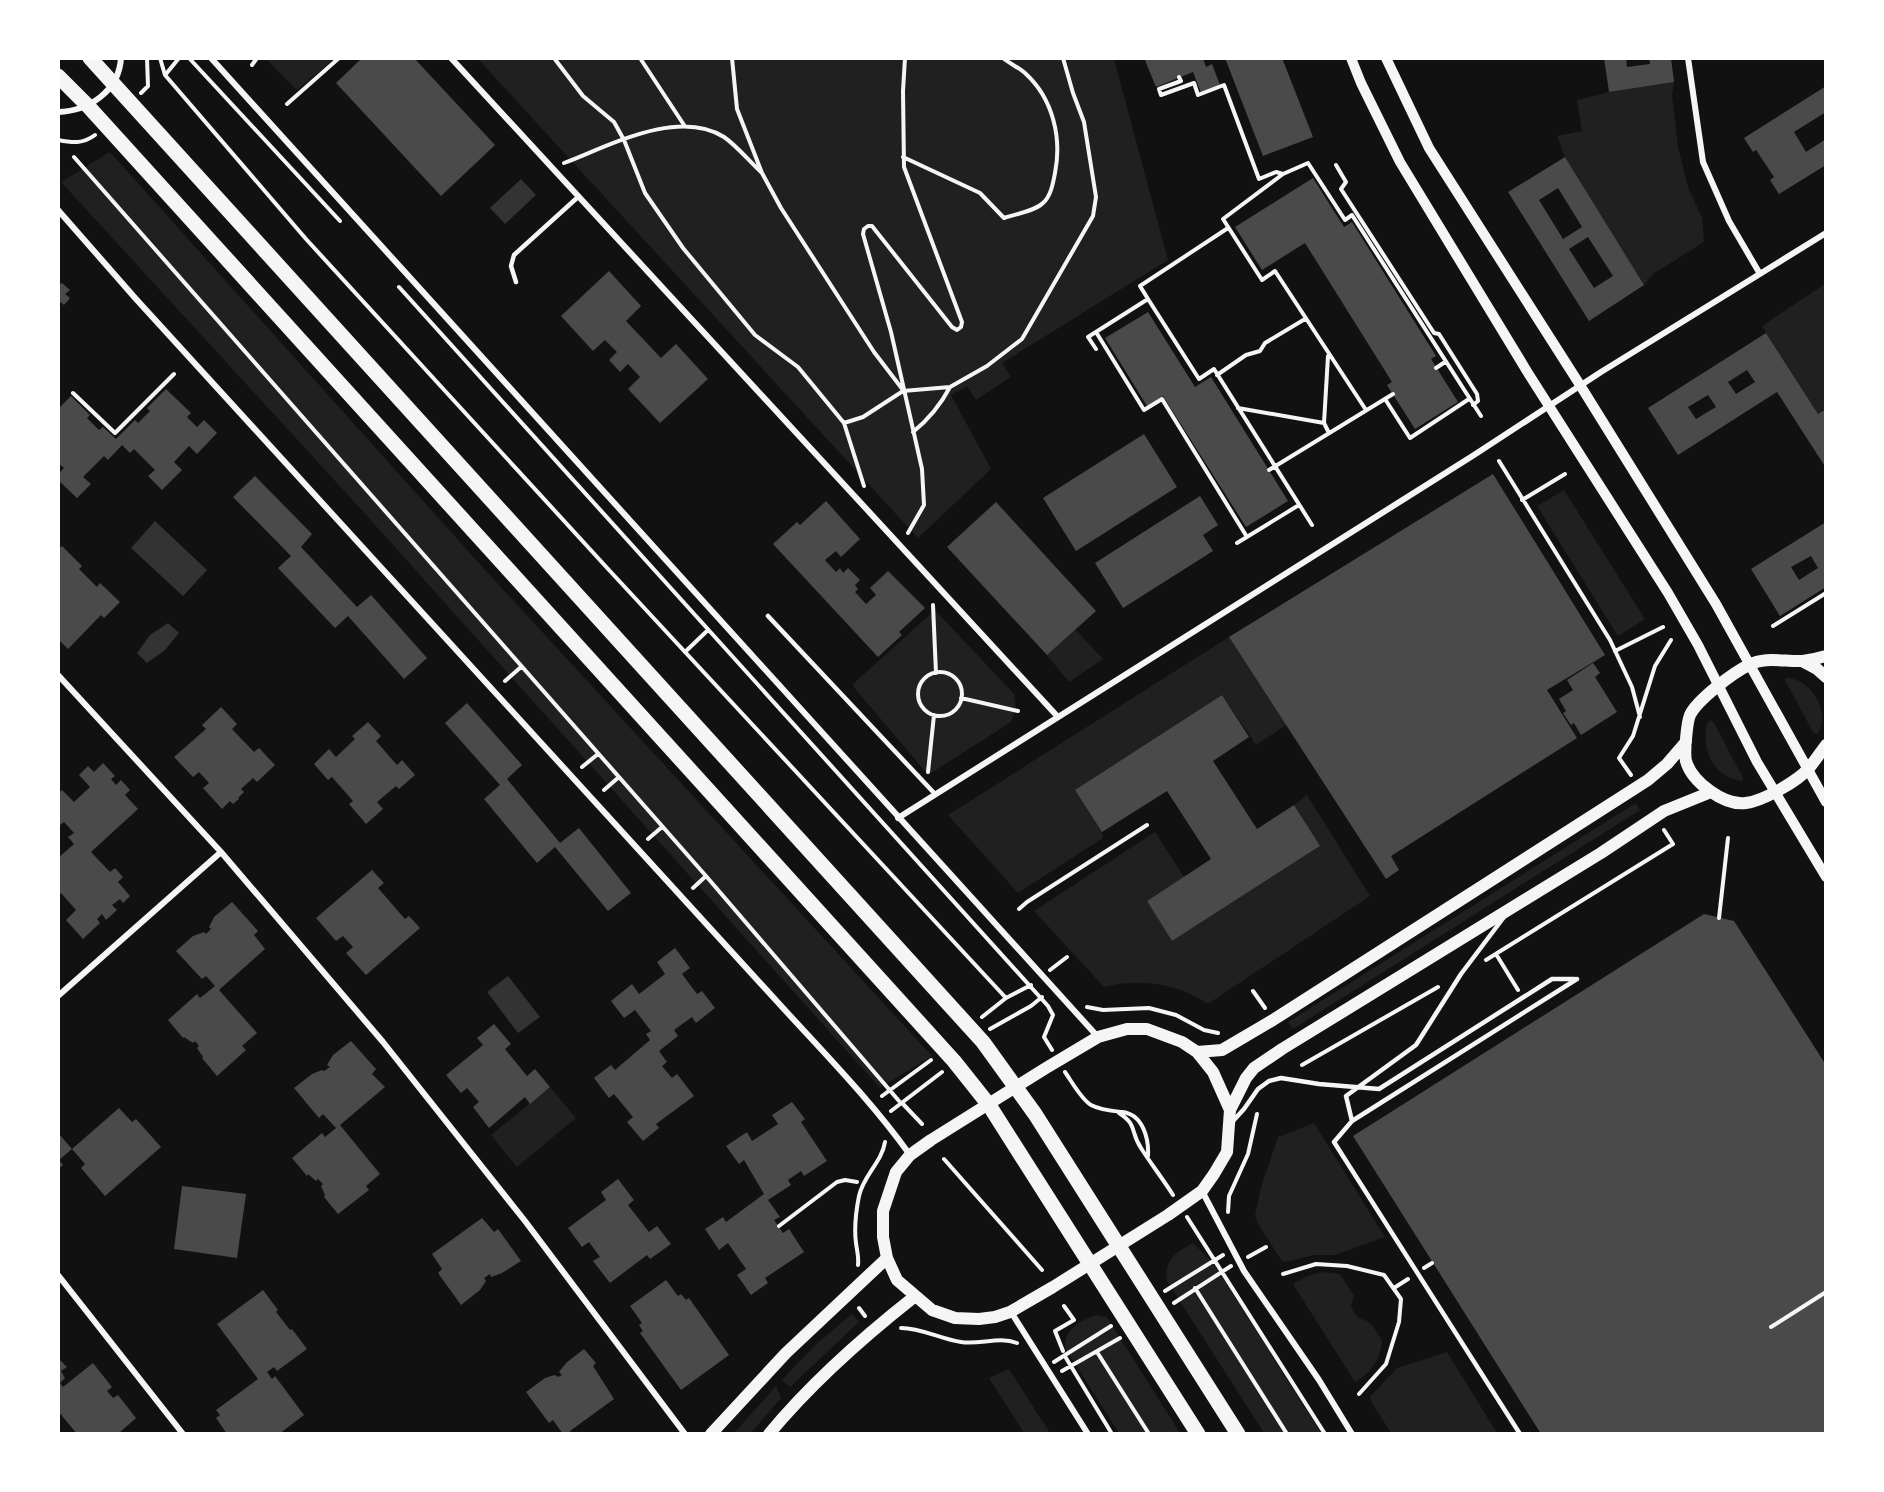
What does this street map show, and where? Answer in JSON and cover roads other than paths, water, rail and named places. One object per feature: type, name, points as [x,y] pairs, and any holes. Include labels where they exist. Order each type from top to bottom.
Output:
[{"type":"highway","points":[[90,58],[982,1042],[1017,1087],[1120,1245],[1238,1434]]},
{"type":"highway","points":[[58,76],[88,106],[944,1049],[989,1105],[1198,1434]]},
{"type":"main road","points":[[1826,657],[1802,661],[1767,660],[1750,663],[1717,685],[1690,715],[1686,760],[1693,774],[1711,792],[1728,801],[1744,804],[1774,793],[1808,770],[1826,746]]},
{"type":"main road","points":[[1802,661],[1826,677]]},
{"type":"main road","points":[[1197,1052],[1222,1050],[1295,1006],[1648,780],[1667,764],[1686,742]]},
{"type":"main road","points":[[1230,1110],[1218,1081],[1197,1052],[1182,1042],[1147,1029],[1127,1029],[1098,1037],[910,1155],[896,1172],[883,1211],[883,1237],[887,1258],[897,1280],[914,1297],[932,1310],[955,1318],[979,1319],[1010,1312],[1091,1264],[1202,1191],[1227,1152],[1230,1110],[1246,1078],[1254,1068],[1665,811],[1711,792]]},
{"type":"main road","points":[[711,1434],[786,1353],[887,1258]]},
{"type":"main road","points":[[769,1434],[841,1358],[914,1297]]},
{"type":"street","points":[[58,112],[70,112],[88,106],[101,97],[114,83],[122,58]]},
{"type":"street","points":[[211,58],[1098,1037]]},
{"type":"street","points":[[451,58],[1058,717]]},
{"type":"street","points":[[1351,58],[1400,162],[1668,593],[1698,645],[1774,793],[1826,877]]},
{"type":"street","points":[[1386,58],[1429,148],[1716,604],[1826,802]]},
{"type":"street","points":[[1689,58],[1703,162],[1729,221],[1760,274]]},
{"type":"street","points":[[58,210],[136,300],[864,1096],[910,1155]]},
{"type":"street","points":[[898,818],[1474,455],[1549,405],[1826,233]]},
{"type":"street","points":[[58,675],[221,852],[394,1055],[525,1221],[637,1367],[685,1434]]},
{"type":"street","points":[[58,996],[221,852]]},
{"type":"street","points":[[1202,1191],[1244,1271],[1319,1380],[1352,1434]]},
{"type":"street","points":[[58,1275],[183,1434]]},
{"type":"street","points":[[1010,1312],[1088,1434]]},
{"type":"lane","points":[[516,282],[511,266],[514,255],[578,196]]},
{"type":"lane","points":[[768,616],[934,794]]},
{"type":"lane","points":[[1352,1121],[1346,1096],[1416,1046],[1461,974],[1509,910]]},
{"type":"lane","points":[[1229,1124],[1244,1109],[1258,1089],[1269,1081],[1281,1078],[1379,1089],[1552,979],[1577,979],[1352,1121],[1334,1142],[1520,1434]]}]
